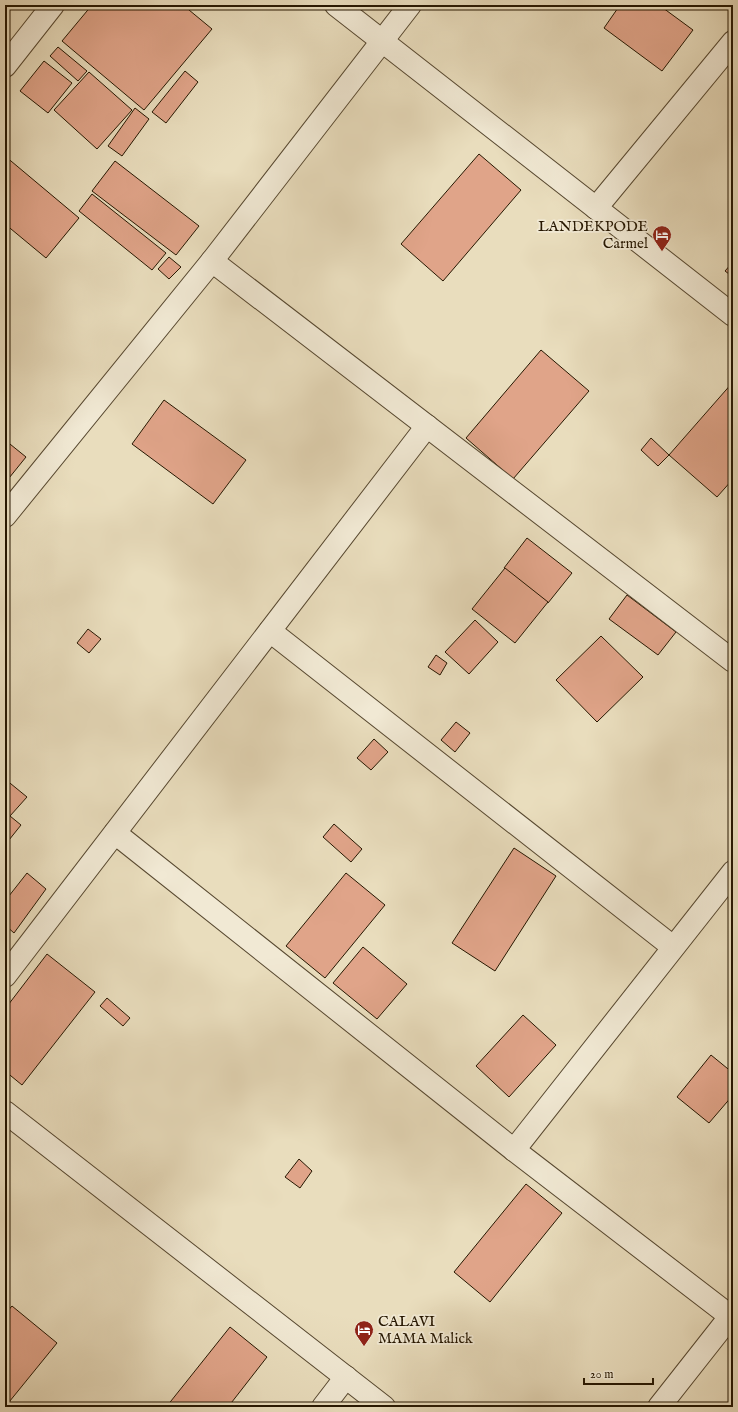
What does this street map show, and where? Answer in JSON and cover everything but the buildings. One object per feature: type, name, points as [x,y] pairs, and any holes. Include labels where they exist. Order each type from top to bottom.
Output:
[{"type":"street","points":[[5,66],[53,5]]},
{"type":"street","points":[[336,5],[733,315]]},
{"type":"street","points":[[5,516],[212,260],[410,5]]},
{"type":"street","points":[[596,208],[733,42]]},
{"type":"street","points":[[212,260],[733,661]]},
{"type":"street","points":[[5,976],[428,426]]},
{"type":"street","points":[[270,631],[673,947]]},
{"type":"street","points":[[115,833],[514,1150],[732,1315],[659,1407]]},
{"type":"street","points":[[514,1150],[733,872]]},
{"type":"street","points":[[5,1112],[384,1407]]},
{"type":"street","points":[[323,1407],[346,1377]]},
{"type":"place","name":"LANDEKPODE Carmel","points":[[662,252]]},
{"type":"place","name":"CALAVI MAMA Malick","points":[[364,1347]]}]
